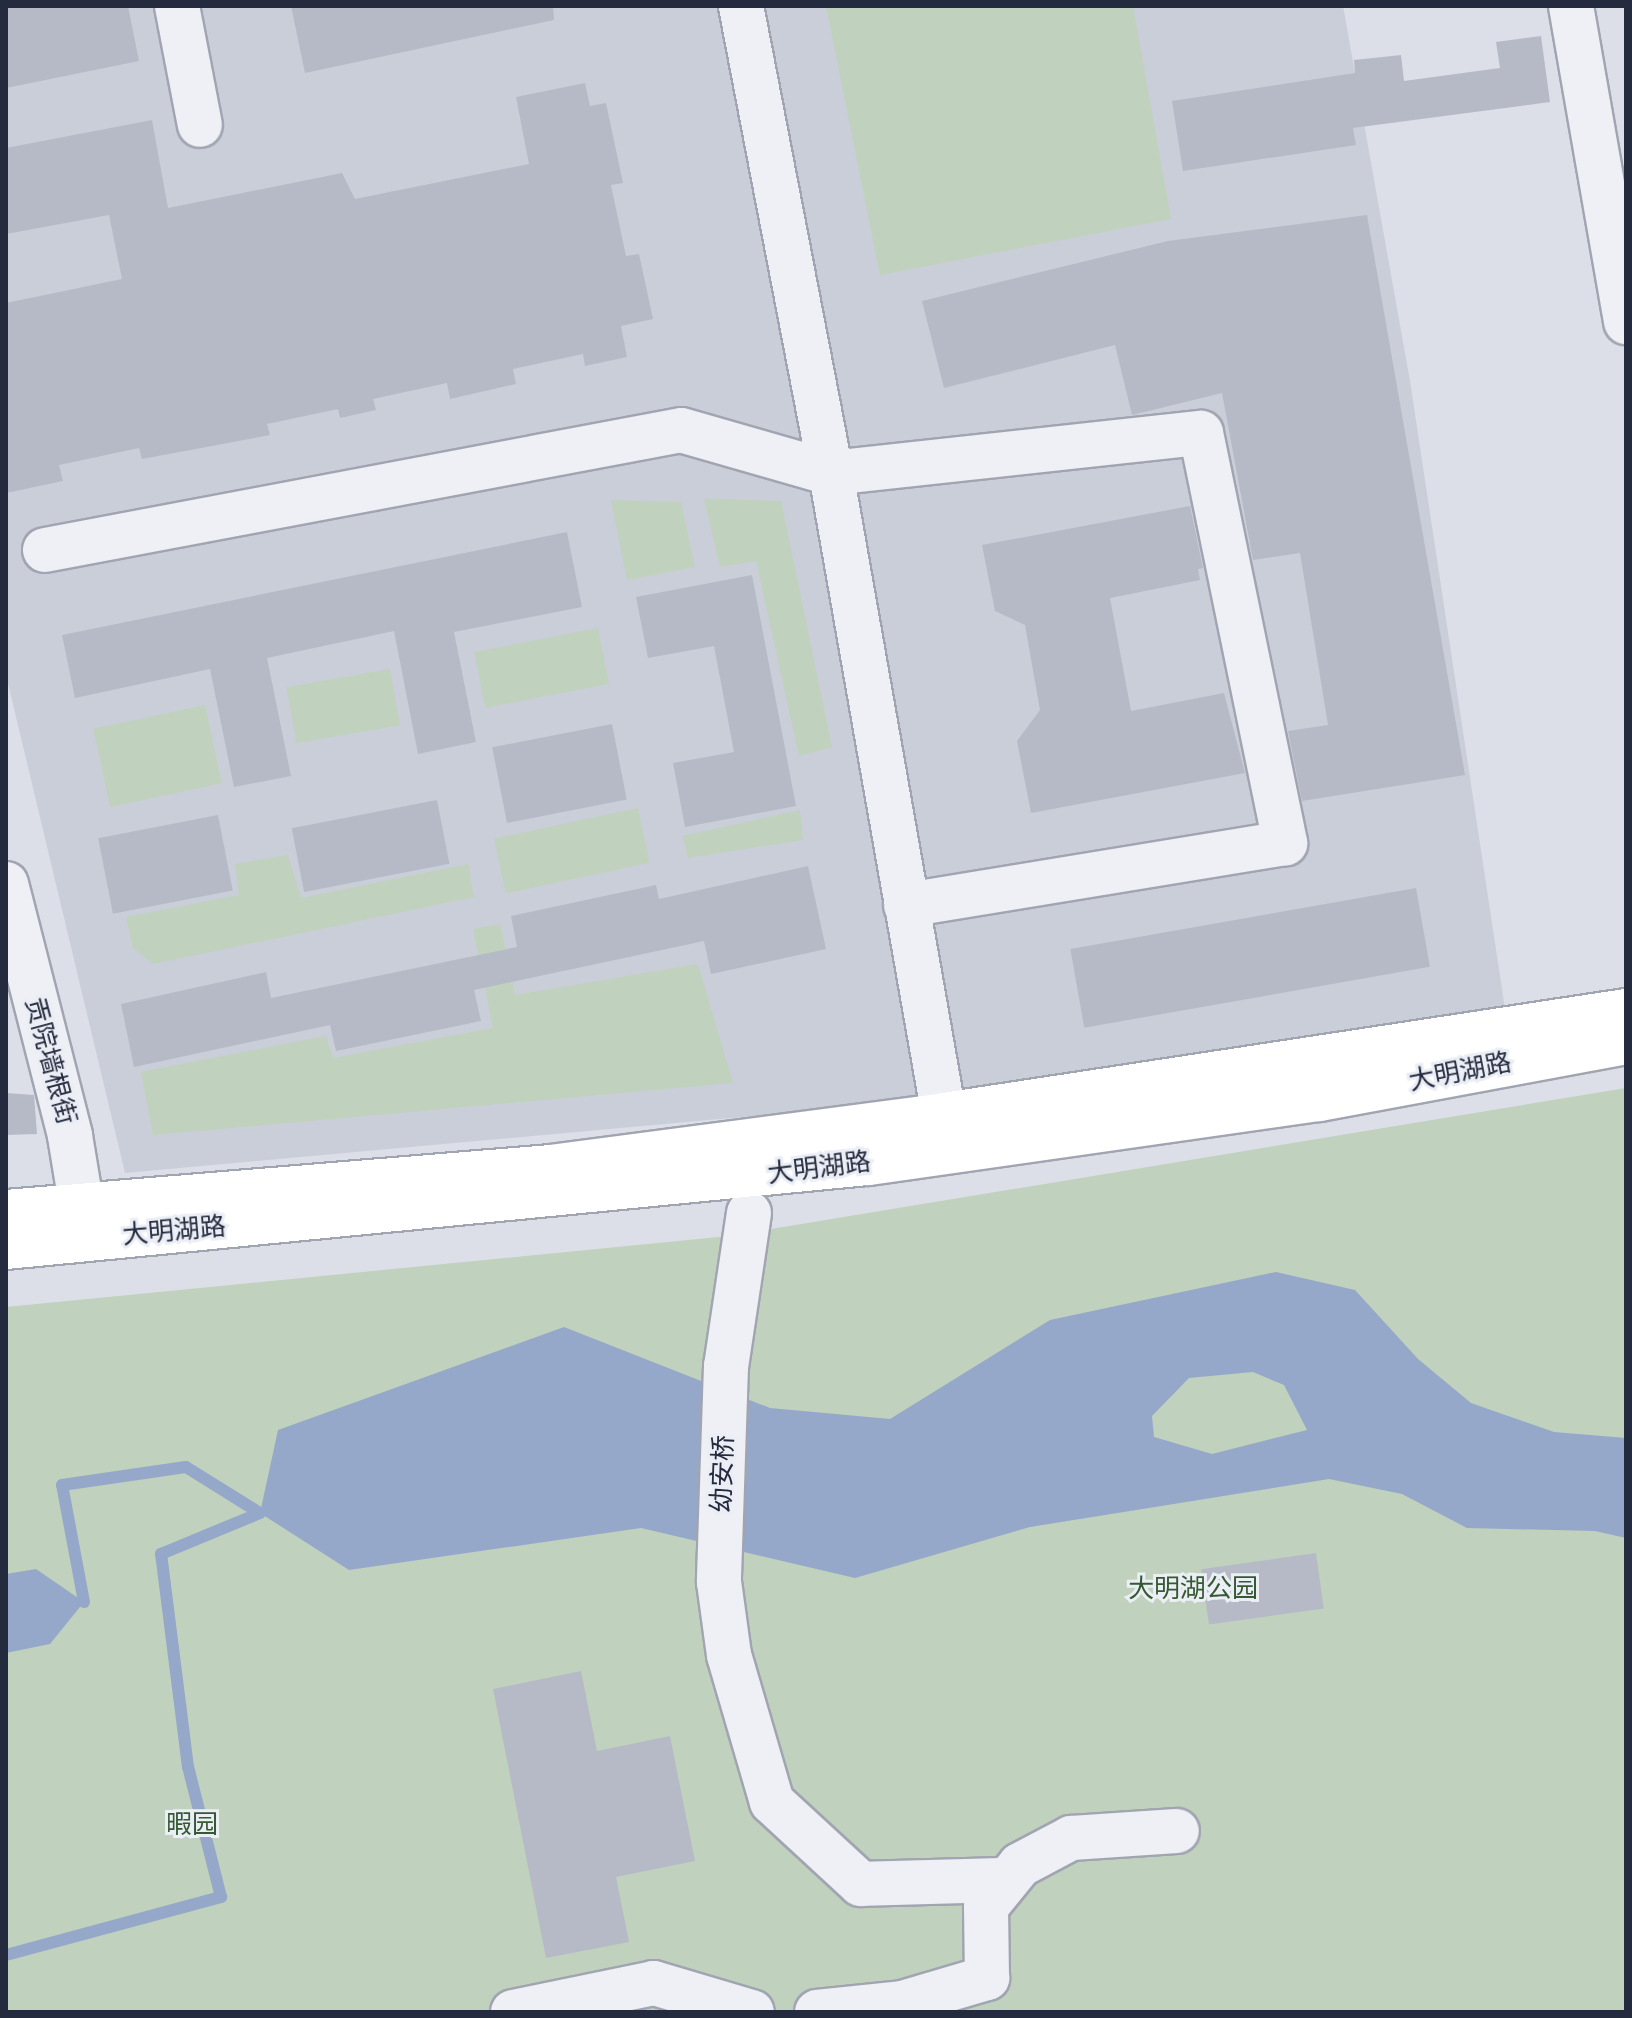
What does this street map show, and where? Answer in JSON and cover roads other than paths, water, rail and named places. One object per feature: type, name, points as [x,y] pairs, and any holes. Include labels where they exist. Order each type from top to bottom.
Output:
[{"type":"main road","name":"大明湖路","points":[[6,1247],[84,1222],[551,1167],[944,1115],[1626,1011]]},
{"type":"main road","name":"大明湖路","points":[[6,1212],[84,1222],[882,1161],[1319,1099],[1626,1042]]},
{"type":"street","points":[[177,6],[200,125]]},
{"type":"street","points":[[741,6],[831,473],[944,1115]]},
{"type":"street","points":[[1571,6],[1626,322]]},
{"type":"street","points":[[45,550],[681,430],[831,473],[1201,433],[1285,843],[906,905]]},
{"type":"street","name":"贡院墙根街","points":[[6,884],[84,1222]]},
{"type":"street","name":"幼安桥","points":[[749,1213],[726,1366],[719,1582],[729,1655],[772,1802],[861,1884],[1007,1880]]},
{"type":"street","points":[[817,2012],[902,2003],[987,1978],[986,1907],[1020,1865],[1071,1838],[1177,1831]]},
{"type":"street","points":[[513,2012],[654,1983],[752,2012]]},
{"type":"water","points":[[1276,1272],[1355,1290],[1418,1359],[1471,1403],[1554,1432],[1626,1438],[1626,1538],[1595,1531],[1467,1528],[1402,1494],[1329,1479],[1030,1527],[855,1578],[641,1528],[349,1570],[260,1513],[278,1430],[564,1327],[770,1408],[890,1419],[1050,1320]],"holes":[[[1253,1372],[1284,1385],[1307,1430],[1212,1454],[1154,1437],[1152,1416],[1189,1378]]]},
{"type":"water","points":[[36,1569],[84,1602],[50,1644],[6,1653],[6,1574]]},
{"type":"waterway","points":[[84,1602],[62,1485],[186,1467],[260,1513]]},
{"type":"waterway","points":[[6,1955],[221,1897],[188,1767],[161,1554],[260,1513]]},
{"type":"park label","name":"大明湖公园","points":[[1193,1589]]},
{"type":"park label","name":"暇园","points":[[192,1825]]}]
